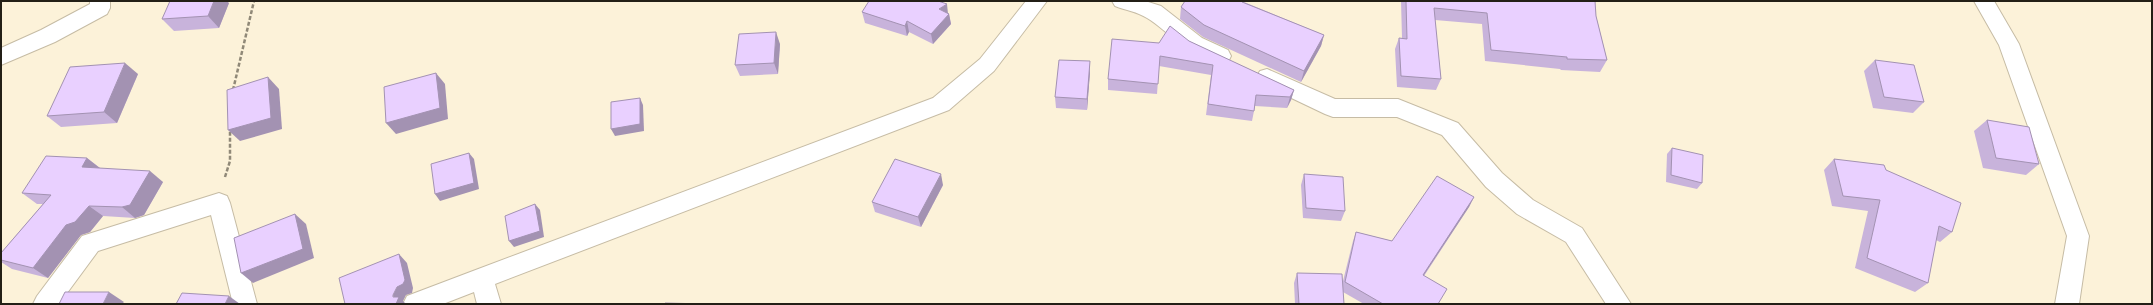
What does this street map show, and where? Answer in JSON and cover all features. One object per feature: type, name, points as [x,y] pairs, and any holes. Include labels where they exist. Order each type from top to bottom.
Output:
[{"type":"street","points":[[1,57],[48,36],[100,8],[100,1]]},
{"type":"street","points":[[415,304],[941,104],[987,65],[1037,1]]},
{"type":"street","points":[[1122,1],[1154,12],[1195,44],[1332,108],[1398,108],[1450,128],[1494,180],[1525,207],[1574,235],[1619,304]]},
{"type":"street","points":[[1984,1],[2010,44],[2078,236],[2067,304]]},
{"type":"street","points":[[45,304],[90,243],[219,203],[245,304]]},
{"type":"street","points":[[481,278],[489,304]]},
{"type":"path","points":[[231,97],[254,1]]},
{"type":"path","points":[[219,203],[230,161],[231,121]]},
{"type":"building","points":[[170,1],[214,1],[208,16],[162,19]]},
{"type":"building","points":[[869,1],[938,1],[947,4],[939,9],[949,14],[931,34],[907,21],[905,26],[862,12]]},
{"type":"building","points":[[1185,1],[1242,1],[1324,35],[1304,71],[1204,25],[1181,7]]},
{"type":"building","points":[[1406,1],[1595,1],[1596,16],[1607,60],[1567,59],[1567,57],[1491,50],[1487,13],[1434,8],[1441,79],[1401,76],[1399,38],[1407,39]]},
{"type":"building","points":[[1170,26],[1189,41],[1294,90],[1290,97],[1256,95],[1254,111],[1208,104],[1213,65],[1160,56],[1158,84],[1108,79],[1112,39],[1159,43]]},
{"type":"building","points":[[776,32],[774,63],[735,65],[739,34]]},
{"type":"building","points":[[1059,60],[1090,61],[1087,99],[1055,97]]},
{"type":"building","points":[[1875,60],[1914,65],[1924,102],[1884,97]]},
{"type":"building","points":[[125,63],[104,112],[47,116],[70,67]]},
{"type":"building","points":[[436,73],[440,108],[386,123],[384,87]]},
{"type":"building","points":[[268,77],[271,118],[228,130],[227,90]]},
{"type":"building","points":[[640,98],[640,124],[611,129],[611,102]]},
{"type":"building","points":[[1987,120],[2029,127],[2039,164],[1996,158]]},
{"type":"building","points":[[1672,148],[1703,155],[1702,183],[1671,175]]},
{"type":"building","points":[[469,153],[474,183],[435,194],[431,164]]},
{"type":"building","points":[[46,156],[87,158],[82,167],[150,171],[130,205],[122,207],[89,206],[75,222],[66,225],[33,268],[1,260],[1,253],[51,195],[22,193]]},
{"type":"building","points":[[895,159],[941,174],[918,217],[872,202]]},
{"type":"building","points":[[1834,159],[1884,165],[1886,170],[1961,203],[1952,232],[1939,226],[1928,283],[1867,258],[1880,200],[1843,196]]},
{"type":"building","points":[[1304,174],[1343,177],[1345,211],[1306,208]]},
{"type":"building","points":[[1437,176],[1474,197],[1423,275],[1447,289],[1438,304],[1383,304],[1345,282],[1356,232],[1392,241]]},
{"type":"building","points":[[535,204],[540,231],[509,241],[505,216]]},
{"type":"building","points":[[295,214],[303,249],[241,273],[234,238]]},
{"type":"building","points":[[399,254],[405,280],[403,284],[397,287],[393,295],[393,297],[399,297],[396,304],[345,304],[339,278]]},
{"type":"building","points":[[1297,273],[1342,274],[1344,304],[1299,304]]},
{"type":"building","points":[[65,292],[109,292],[103,304],[59,304]]},
{"type":"building","points":[[182,293],[229,296],[225,304],[176,304]]},
{"type":"building","points":[[665,303],[705,304],[665,304]]}]
